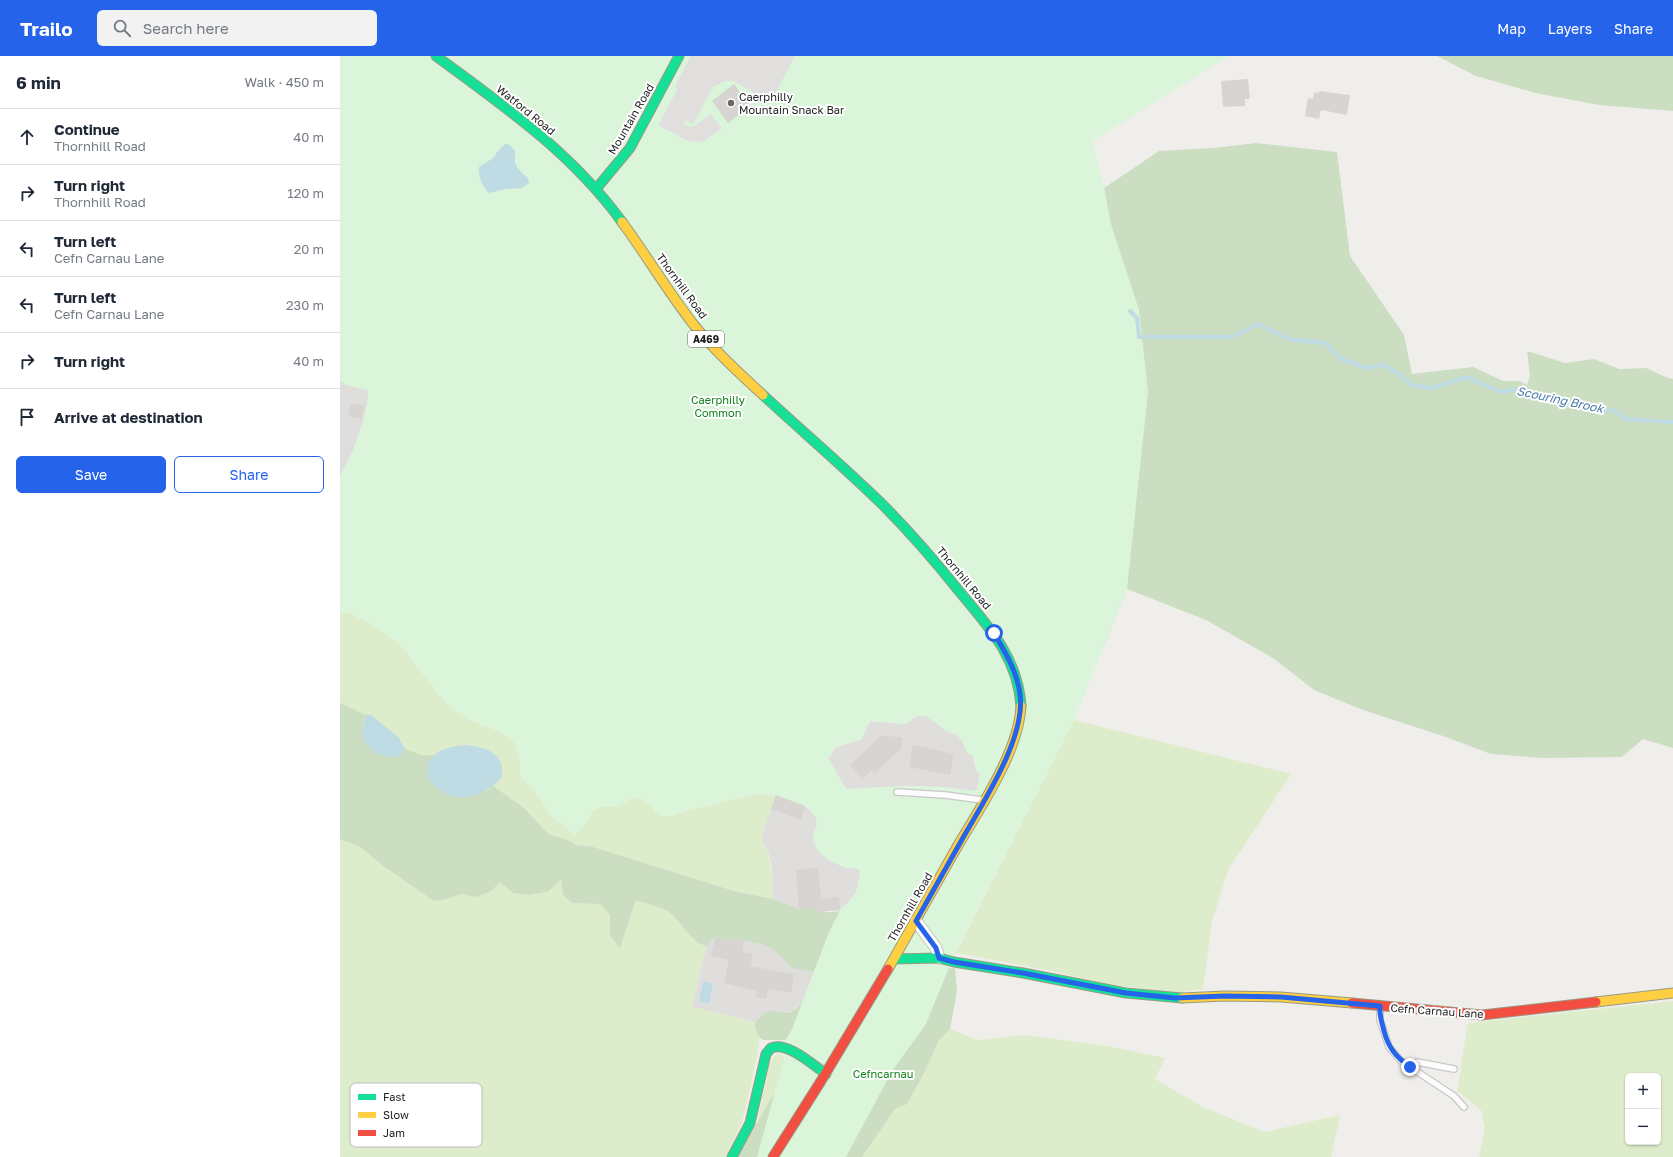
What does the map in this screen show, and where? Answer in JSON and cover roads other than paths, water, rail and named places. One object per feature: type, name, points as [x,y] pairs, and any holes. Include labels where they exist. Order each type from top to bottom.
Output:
[{"type":"main road","name":"Watford Road","points":[[436,56],[522,121],[564,156],[596,189]]},
{"type":"main road","name":"Mountain Road","points":[[596,189],[630,148],[679,56]]},
{"type":"main road","name":"Thornhill Road","points":[[596,189],[629,229],[668,288],[707,340],[883,505],[921,545],[994,633],[1015,674],[1020,694],[1021,710],[1017,728],[1011,745],[984,800],[916,921],[826,1074],[773,1157]]},
{"type":"main road","name":"Cefn Carnau Lane","points":[[894,958],[939,958],[1126,993],[1175,998],[1225,996],[1281,997],[1482,1015],[1673,993]]},
{"type":"main road","points":[[732,1157],[750,1123],[766,1054],[770,1049],[774,1047],[787,1048],[826,1074]]},
{"type":"street","points":[[916,921],[936,948],[939,958]]},
{"type":"lane","points":[[897,792],[945,795],[984,800]]},
{"type":"lane","points":[[1380,1006],[1380,1020],[1389,1046],[1401,1061],[1454,1096],[1464,1108]]},
{"type":"lane","points":[[1410,1067],[1417,1062],[1454,1069]]},
{"type":"water","points":[[505,144],[510,145],[515,151],[516,165],[527,178],[529,183],[522,188],[506,189],[489,193],[484,188],[481,181],[479,167],[493,158]]},
{"type":"water","points":[[366,715],[371,715],[399,738],[405,749],[401,755],[391,757],[381,755],[368,746],[362,734]]},
{"type":"water","points":[[466,745],[481,748],[493,753],[500,762],[502,777],[489,789],[481,793],[472,796],[455,797],[446,794],[432,783],[428,777],[427,769],[429,762],[438,752],[452,747]]},
{"type":"water","points":[[703,981],[713,984],[709,1004],[699,1001]]},
{"type":"waterway","name":"Scouring Brook","points":[[1130,311],[1137,318],[1139,337],[1232,337],[1258,324],[1289,339],[1325,343],[1341,359],[1366,368],[1383,365],[1399,374],[1412,385],[1432,388],[1466,377],[1501,392],[1518,389],[1539,397],[1556,397],[1602,411],[1614,410],[1626,419],[1673,422]]},
{"type":"place","name":"Caerphilly Mountain Snack Bar","points":[[731,103]]},
{"type":"park label","name":"Caerphilly Common","points":[[718,406]]},
{"type":"park label","name":"Cefncarnau","points":[[883,1074]]}]
